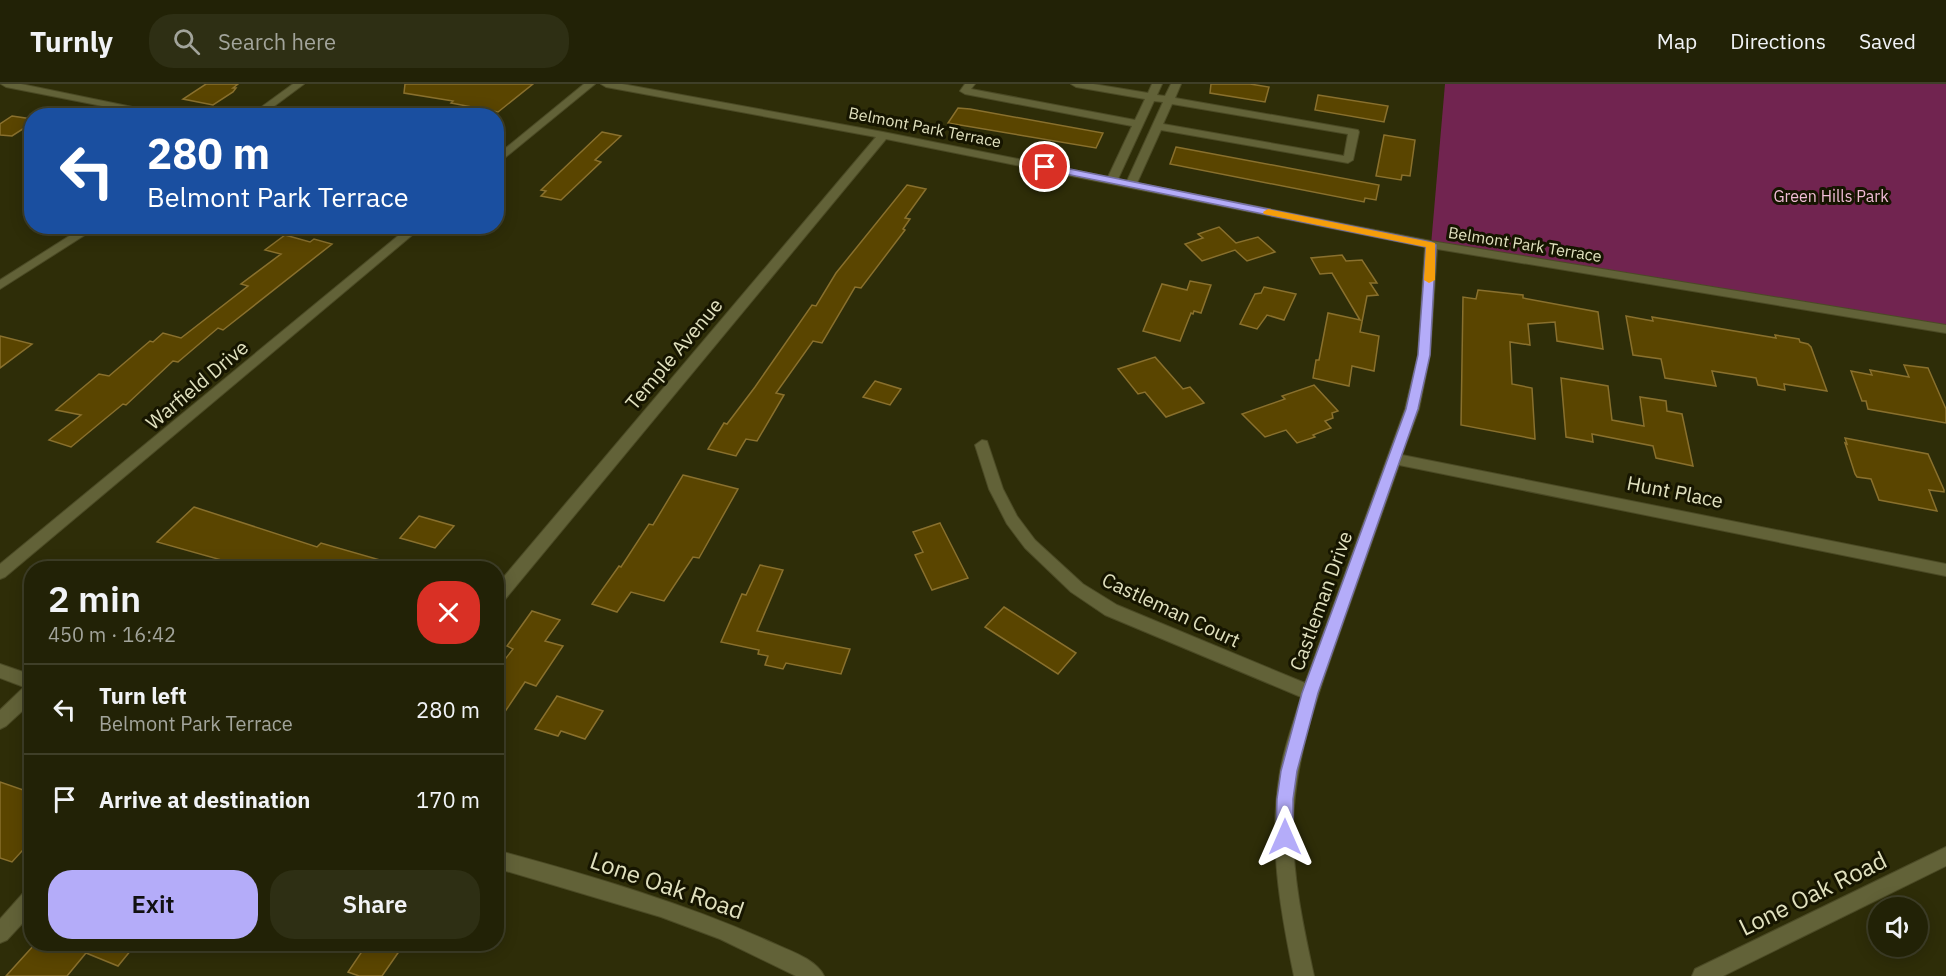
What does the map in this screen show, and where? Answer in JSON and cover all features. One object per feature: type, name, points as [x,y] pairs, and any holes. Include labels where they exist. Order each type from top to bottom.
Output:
[{"type":"street","points":[[6,84],[32,86],[134,108]]},
{"type":"street","points":[[265,108],[299,84]]},
{"type":"street","points":[[504,155],[590,84]]},
{"type":"street","name":"Belmont Park Terrace","points":[[606,84],[883,135],[1431,245],[1946,329]]},
{"type":"street","points":[[970,84],[965,91],[1138,123]]},
{"type":"street","points":[[1076,84],[1354,132],[1348,160],[1157,126]]},
{"type":"street","points":[[1112,181],[1157,84]]},
{"type":"street","points":[[1131,184],[1176,84]]},
{"type":"street","name":"Temple Avenue","points":[[504,588],[883,135]]},
{"type":"street","points":[[1,283],[81,234]]},
{"type":"street","name":"Warfield Drive","points":[[0,573],[408,234]]},
{"type":"street","name":"Castleman Drive","points":[[1304,976],[1290,912],[1284,823],[1289,771],[1310,693],[1412,409],[1424,355],[1431,245]]},
{"type":"street","name":"Castleman Court","points":[[982,445],[996,489],[1012,520],[1030,544],[1077,588],[1111,610],[1310,693]]},
{"type":"street","name":"Hunt Place","points":[[1395,459],[1946,570]]},
{"type":"street","points":[[0,671],[24,680]]},
{"type":"street","points":[[0,721],[24,698]]},
{"type":"street","name":"Lone Oak Road","points":[[1702,976],[1946,856]]},
{"type":"street","name":"Lone Oak Road","points":[[504,861],[694,917],[719,927],[814,976]]},
{"type":"street","points":[[0,933],[24,907]]},
{"type":"green space","name":"Green Hills Park","points":[[1445,84],[1946,84],[1946,329],[1431,245]]},
{"type":"building","points":[[206,84],[238,84],[233,88],[236,88],[233,92],[213,105],[183,99]]},
{"type":"building","points":[[405,84],[533,84],[503,108],[477,108],[451,103],[453,101],[404,93]]},
{"type":"building","points":[[1211,84],[1250,84],[1269,87],[1265,102],[1210,93]]},
{"type":"building","points":[[1318,95],[1388,106],[1384,122],[1315,110]]},
{"type":"building","points":[[958,108],[1103,133],[1096,148],[948,123]]},
{"type":"building","points":[[12,116],[24,118],[24,128],[12,136],[0,135],[0,124]]},
{"type":"building","points":[[602,132],[621,136],[595,160],[601,162],[561,200],[541,196],[546,191],[541,190]]},
{"type":"building","points":[[1384,135],[1415,140],[1410,176],[1402,175],[1401,180],[1376,176]]},
{"type":"building","points":[[1176,147],[1379,185],[1376,200],[1365,198],[1364,202],[1170,164]]},
{"type":"building","points":[[907,185],[926,189],[905,218],[910,219],[903,229],[905,230],[861,288],[855,287],[822,343],[813,341],[776,393],[784,395],[757,441],[746,439],[736,456],[708,449],[724,423],[727,424],[755,387],[812,305],[816,306],[836,273]]},
{"type":"building","points":[[1219,227],[1236,243],[1258,237],[1275,252],[1247,261],[1235,250],[1202,261],[1185,244],[1203,238],[1198,234]]},
{"type":"building","points":[[285,235],[310,242],[314,239],[332,244],[223,330],[218,328],[178,362],[173,361],[126,405],[123,404],[71,447],[49,440],[81,415],[56,410],[99,374],[109,376],[150,341],[153,342],[163,333],[181,338],[248,286],[241,284],[281,254],[265,250]]},
{"type":"building","points":[[1342,255],[1346,261],[1362,260],[1377,283],[1370,283],[1378,295],[1367,296],[1360,332],[1379,336],[1374,371],[1352,366],[1349,386],[1313,378],[1328,313],[1360,320],[1332,273],[1320,274],[1311,258]]},
{"type":"building","points":[[1190,281],[1211,285],[1201,313],[1194,311],[1193,314],[1191,313],[1180,341],[1143,331],[1162,284],[1187,290]]},
{"type":"building","points":[[1264,287],[1296,294],[1284,320],[1267,315],[1257,329],[1240,324],[1255,294],[1261,293]]},
{"type":"building","points":[[1478,290],[1523,295],[1523,298],[1598,312],[1603,349],[1557,341],[1555,322],[1528,324],[1530,345],[1510,342],[1512,384],[1532,388],[1535,439],[1461,425],[1463,297],[1476,299]]},
{"type":"building","points":[[1626,316],[1653,321],[1652,317],[1776,338],[1775,335],[1799,339],[1800,342],[1811,347],[1827,391],[1784,384],[1785,390],[1758,385],[1756,378],[1712,371],[1716,386],[1665,378],[1661,359],[1633,355]]},
{"type":"building","points":[[0,336],[32,344],[0,368]]},
{"type":"building","points":[[1155,357],[1183,389],[1190,387],[1204,403],[1166,417],[1145,392],[1138,394],[1118,369]]},
{"type":"building","points":[[1904,365],[1928,368],[1946,409],[1946,423],[1868,409],[1866,401],[1862,401],[1851,371],[1872,375],[1870,370],[1909,377]]},
{"type":"building","points":[[1561,378],[1608,386],[1612,420],[1644,426],[1640,397],[1666,401],[1667,411],[1682,414],[1693,466],[1656,458],[1653,446],[1592,434],[1593,442],[1566,437]]},
{"type":"building","points":[[875,381],[901,389],[890,405],[863,397]]},
{"type":"building","points":[[1314,385],[1338,411],[1332,413],[1333,418],[1325,421],[1331,428],[1313,435],[1315,437],[1297,443],[1286,430],[1265,437],[1242,414],[1285,399],[1282,396]]},
{"type":"building","points":[[1845,438],[1928,454],[1944,490],[1944,492],[1929,490],[1937,511],[1879,500],[1871,479],[1857,477],[1855,474]]},
{"type":"building","points":[[683,475],[738,489],[699,558],[693,557],[664,601],[631,592],[617,612],[592,604],[619,566],[621,567],[649,524],[653,525]]},
{"type":"building","points":[[194,507],[317,547],[321,543],[384,561],[225,561],[157,542]]},
{"type":"building","points":[[419,516],[454,526],[435,548],[400,538]]},
{"type":"building","points":[[940,523],[968,578],[932,590],[915,555],[923,552],[913,532]]},
{"type":"building","points":[[760,565],[783,570],[757,631],[850,649],[841,674],[786,663],[783,669],[765,665],[768,656],[758,654],[759,650],[721,642],[742,594],[746,595]]},
{"type":"building","points":[[1004,607],[1076,653],[1058,674],[985,627]]},
{"type":"building","points":[[532,611],[560,620],[545,641],[563,646],[536,686],[525,682],[504,713],[504,661],[513,649],[507,646]]},
{"type":"building","points":[[557,696],[603,711],[585,739],[561,731],[558,736],[535,729]]},
{"type":"building","points":[[0,782],[24,790],[24,849],[12,862],[0,858]]},
{"type":"building","points":[[29,951],[130,951],[118,966],[86,953],[67,976],[6,976]]},
{"type":"building","points":[[362,951],[399,951],[382,976],[359,976],[348,972]]},
{"type":"slow traffic","points":[[1268,212],[1431,245],[1429,280]]},
{"type":"route","points":[[1045,167],[1431,245],[1424,355],[1419,383],[1395,459],[1310,693],[1289,771],[1285,799],[1285,837]]}]
